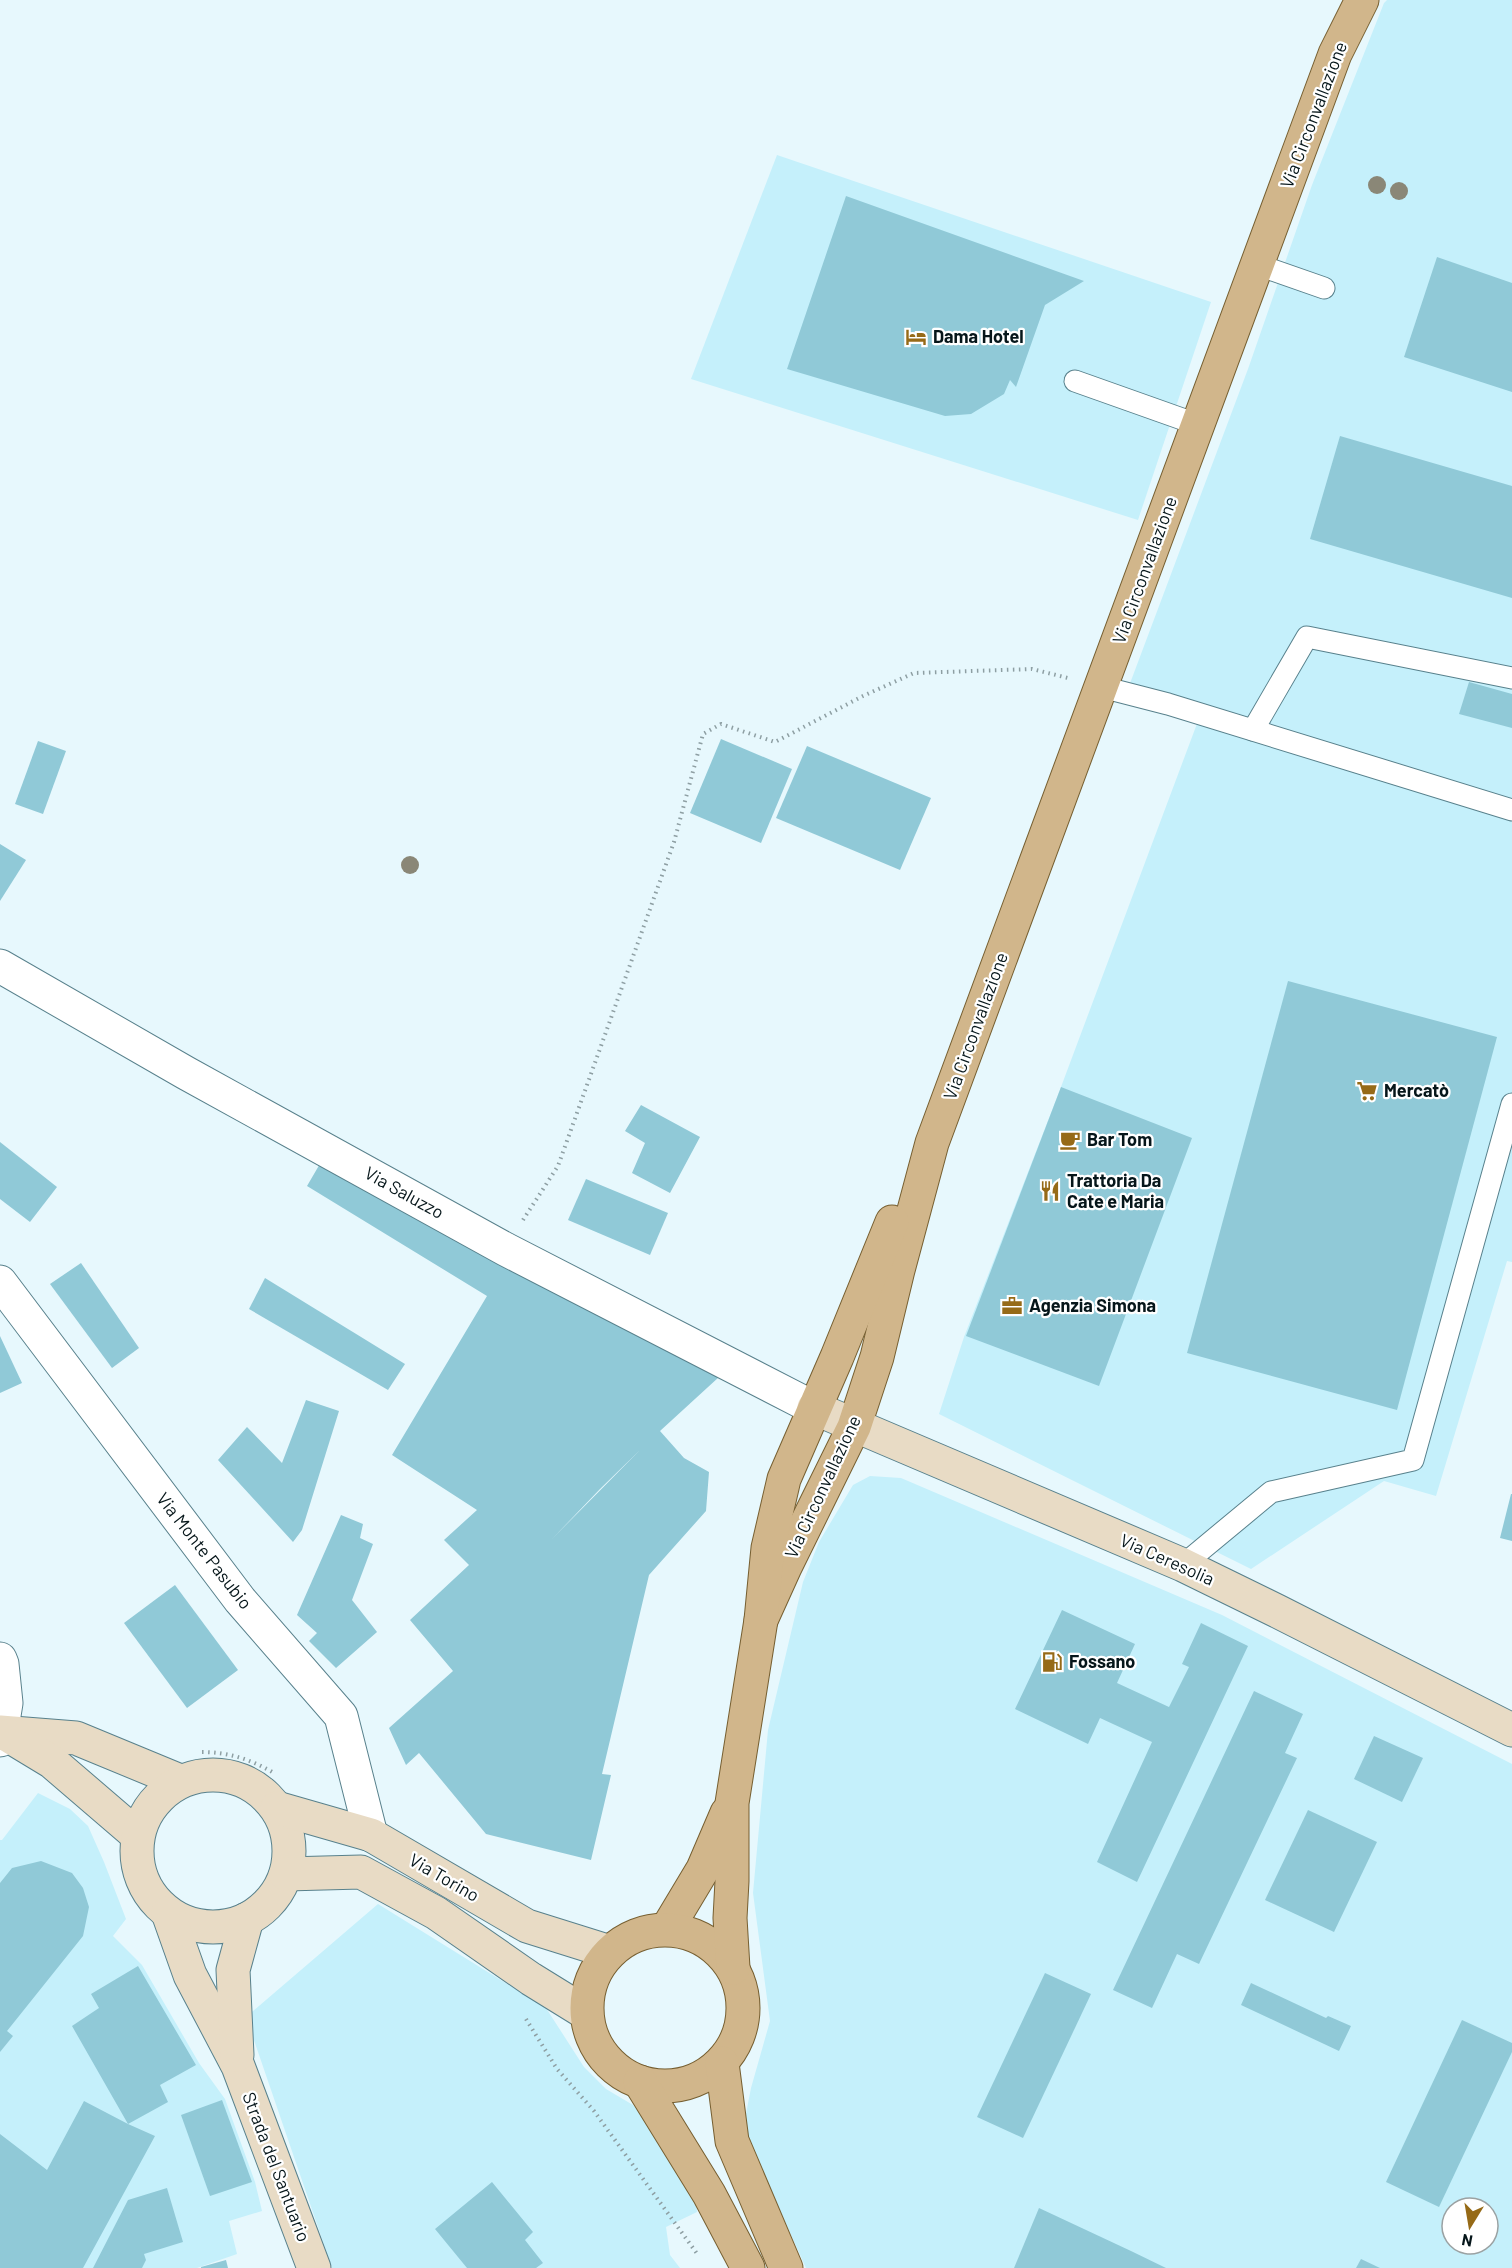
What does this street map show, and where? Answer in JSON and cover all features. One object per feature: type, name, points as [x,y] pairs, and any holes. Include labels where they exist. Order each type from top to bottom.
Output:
[{"type":"main road","name":"Via Circonvallazione","points":[[762,1620],[785,1567],[854,1427],[877,1357],[932,1143],[1335,54],[1362,0]]},
{"type":"main road","name":"Via Circonvallazione","points":[[733,1968],[730,1918],[732,1803],[762,1620],[768,1548],[784,1479],[893,1220],[932,1143]]},
{"type":"main road","name":"Via Ceresolia","points":[[814,1408],[1183,1566],[1512,1730]]},
{"type":"main road","points":[[1,1734],[76,1738],[180,1781]]},
{"type":"main road","points":[[1,1734],[52,1762],[137,1834]]},
{"type":"main road","name":"Via Torino","points":[[201,1774],[223,1774],[243,1780],[262,1792],[277,1808],[286,1829],[290,1852],[286,1874],[277,1893],[264,1908],[247,1919],[227,1926],[207,1927],[187,1923],[168,1913],[152,1898],[141,1879],[136,1857],[137,1834],[145,1813],[160,1794],[180,1781],[201,1774]]},
{"type":"main road","name":"Via Circonvallazione","points":[[667,1929],[703,1869],[732,1803]]},
{"type":"main road","name":"Via Torino","points":[[277,1808],[372,1835],[527,1926],[610,1952]]},
{"type":"main road","name":"Via Torino","points":[[286,1874],[361,1872],[436,1913],[531,1979],[586,2013]]},
{"type":"main road","name":"Strada del Santuario","points":[[168,1913],[190,1975],[238,2066],[314,2268]]},
{"type":"main road","name":"Strada del Santuario","points":[[238,2066],[233,1970],[247,1919]]},
{"type":"main road","points":[[667,1929],[693,1934],[716,1948],[733,1968],[742,1992],[743,2017],[736,2042],[722,2063],[704,2076],[684,2084],[661,2086],[640,2082],[619,2072],[603,2055],[591,2036],[586,2013],[588,1990],[596,1969],[610,1952],[626,1939],[646,1932],[667,1929]]},
{"type":"main road","points":[[722,2063],[732,2141],[786,2268]]},
{"type":"main road","points":[[640,2082],[709,2194],[748,2268]]},
{"type":"street","name":"Via Saluzzo","points":[[0,966],[186,1073],[505,1249],[814,1408]]},
{"type":"street","name":"Via Monte Pasubio","points":[[0,1282],[240,1600],[341,1716],[372,1835]]},
{"type":"street","points":[[0,1659],[6,1703],[1,1734]]},
{"type":"lane","points":[[1258,265],[1324,288]]},
{"type":"lane","points":[[1075,381],[1199,425]]},
{"type":"lane","points":[[1253,730],[1307,638],[1512,678]]},
{"type":"lane","points":[[1102,687],[1253,730],[1512,810]]},
{"type":"lane","points":[[1183,1566],[1271,1492],[1413,1460],[1512,1104]]},
{"type":"path","points":[[505,1249],[558,1166],[674,842],[704,734],[721,724],[775,742],[863,696],[914,673],[1032,669],[1102,687]]},
{"type":"shaded area","points":[[1387,0],[1512,0],[1512,1262],[1507,1261],[1436,1496],[1384,1481],[1251,1569],[939,1414],[964,1337],[1061,1087],[1198,721],[1126,694],[1248,369],[1312,185]]},
{"type":"shaded area","points":[[777,155],[1211,302],[1138,520],[691,379]]},
{"type":"shaded area","points":[[870,1476],[901,1478],[1222,1615],[1512,1764],[1512,2268],[806,2268],[743,2129],[751,2088],[770,2021],[753,1893],[768,1730],[803,1582],[819,1542],[853,1485]]},
{"type":"shaded area","points":[[38,1793],[70,1809],[88,1826],[126,1919],[113,1936],[142,1965],[199,2063],[225,2099],[255,2182],[262,2211],[229,2221],[237,2254],[197,2268],[0,2268],[0,1840]]},
{"type":"shaded area","points":[[378,1904],[546,2008],[584,2067],[606,2089],[633,2105],[676,2155],[696,2199],[697,2212],[666,2227],[670,2255],[680,2268],[332,2268],[246,2017]]},
{"type":"building","name":"Dama Hotel","points":[[846,196],[1084,281],[1045,305],[1016,387],[1010,380],[1004,394],[971,414],[945,416],[787,369]]},
{"type":"building","points":[[1437,257],[1512,283],[1512,392],[1404,357]]},
{"type":"building","points":[[1340,436],[1512,486],[1512,598],[1310,539]]},
{"type":"building","points":[[1469,682],[1512,694],[1512,728],[1459,714]]},
{"type":"building","points":[[721,739],[792,769],[761,843],[690,813]]},
{"type":"building","points":[[38,741],[66,751],[43,814],[15,804]]},
{"type":"building","points":[[807,746],[931,798],[900,870],[776,818]]},
{"type":"building","points":[[0,844],[26,860],[0,901]]},
{"type":"building","points":[[1288,981],[1497,1037],[1397,1410],[1187,1353]]},
{"type":"building","points":[[1061,1087],[1192,1138],[1099,1386],[966,1336]]},
{"type":"building","points":[[641,1105],[700,1137],[670,1193],[632,1173],[645,1143],[625,1131]]},
{"type":"building","points":[[0,1142],[57,1187],[30,1222],[0,1199]]},
{"type":"building","points":[[321,1162],[509,1269],[719,1377],[660,1431],[684,1458],[709,1472],[706,1511],[649,1575],[602,1774],[611,1775],[591,1860],[486,1834],[419,1753],[406,1765],[389,1728],[453,1671],[410,1620],[469,1565],[444,1540],[477,1510],[392,1455],[487,1296],[307,1186]],"holes":[[[640,1450],[552,1539],[600,1489]]]},
{"type":"building","points":[[586,1179],[668,1213],[650,1255],[568,1220]]},
{"type":"building","points":[[81,1263],[139,1348],[112,1368],[50,1284]]},
{"type":"building","points":[[265,1278],[405,1364],[388,1390],[249,1309]]},
{"type":"building","points":[[0,1336],[22,1383],[0,1393]]},
{"type":"building","points":[[306,1400],[339,1411],[302,1530],[293,1542],[218,1460],[247,1427],[282,1463]]},
{"type":"building","points":[[1512,1494],[1512,1541],[1500,1538]]},
{"type":"building","points":[[341,1515],[363,1524],[360,1538],[373,1544],[352,1600],[377,1632],[336,1668],[309,1641],[317,1633],[297,1615]]},
{"type":"building","points":[[175,1585],[238,1670],[187,1708],[124,1623]]},
{"type":"building","points":[[1062,1610],[1135,1644],[1117,1683],[1169,1707],[1189,1667],[1182,1664],[1201,1623],[1248,1646],[1137,1882],[1097,1862],[1152,1742],[1100,1718],[1088,1744],[1015,1709]]},
{"type":"building","points":[[1254,1691],[1303,1714],[1285,1753],[1297,1758],[1199,1964],[1177,1954],[1152,2008],[1113,1990]]},
{"type":"building","points":[[1374,1736],[1423,1758],[1402,1802],[1354,1779]]},
{"type":"building","points":[[1308,1810],[1377,1842],[1334,1932],[1265,1900]]},
{"type":"building","points":[[41,1861],[72,1873],[83,1888],[89,1907],[83,1936],[7,2031],[13,2036],[0,2052],[0,1883],[12,1868]]},
{"type":"building","points":[[138,1966],[196,2065],[160,2085],[168,2102],[128,2124],[72,2026],[99,2008],[91,1994]]},
{"type":"building","points":[[1045,1973],[1091,1994],[1023,2138],[977,2117]]},
{"type":"building","points":[[1251,1983],[1326,2018],[1328,2016],[1351,2026],[1339,2051],[1241,2005]]},
{"type":"building","points":[[1462,2020],[1512,2043],[1512,2052],[1444,2196],[1440,2196],[1439,2207],[1386,2182]]},
{"type":"building","points":[[222,2100],[252,2182],[210,2196],[181,2115]]},
{"type":"building","points":[[84,2101],[155,2136],[83,2268],[0,2268],[0,2134],[47,2170]]},
{"type":"building","points":[[492,2182],[533,2232],[525,2240],[543,2263],[536,2268],[467,2268],[435,2229]]},
{"type":"building","points":[[167,2188],[183,2242],[144,2254],[146,2260],[142,2268],[93,2268],[128,2200]]},
{"type":"building","points":[[1039,2208],[1131,2251],[1166,2268],[1014,2268]]},
{"type":"building","points":[[1361,2259],[1380,2268],[1356,2268]]},
{"type":"building","points":[[226,2260],[228,2268],[201,2268],[201,2267]]},
{"type":"place","name":"Dama Hotel","points":[[916,337]]},
{"type":"place","name":"Mercatò","points":[[1367,1091]]},
{"type":"place","name":"Bar Tom","points":[[1070,1140]]},
{"type":"place","name":"Trattoria Da Cate e Maria","points":[[1050,1191]]},
{"type":"place","name":"Agenzia Simona","points":[[1012,1306]]},
{"type":"place","name":"Fossano","points":[[1052,1662]]}]
